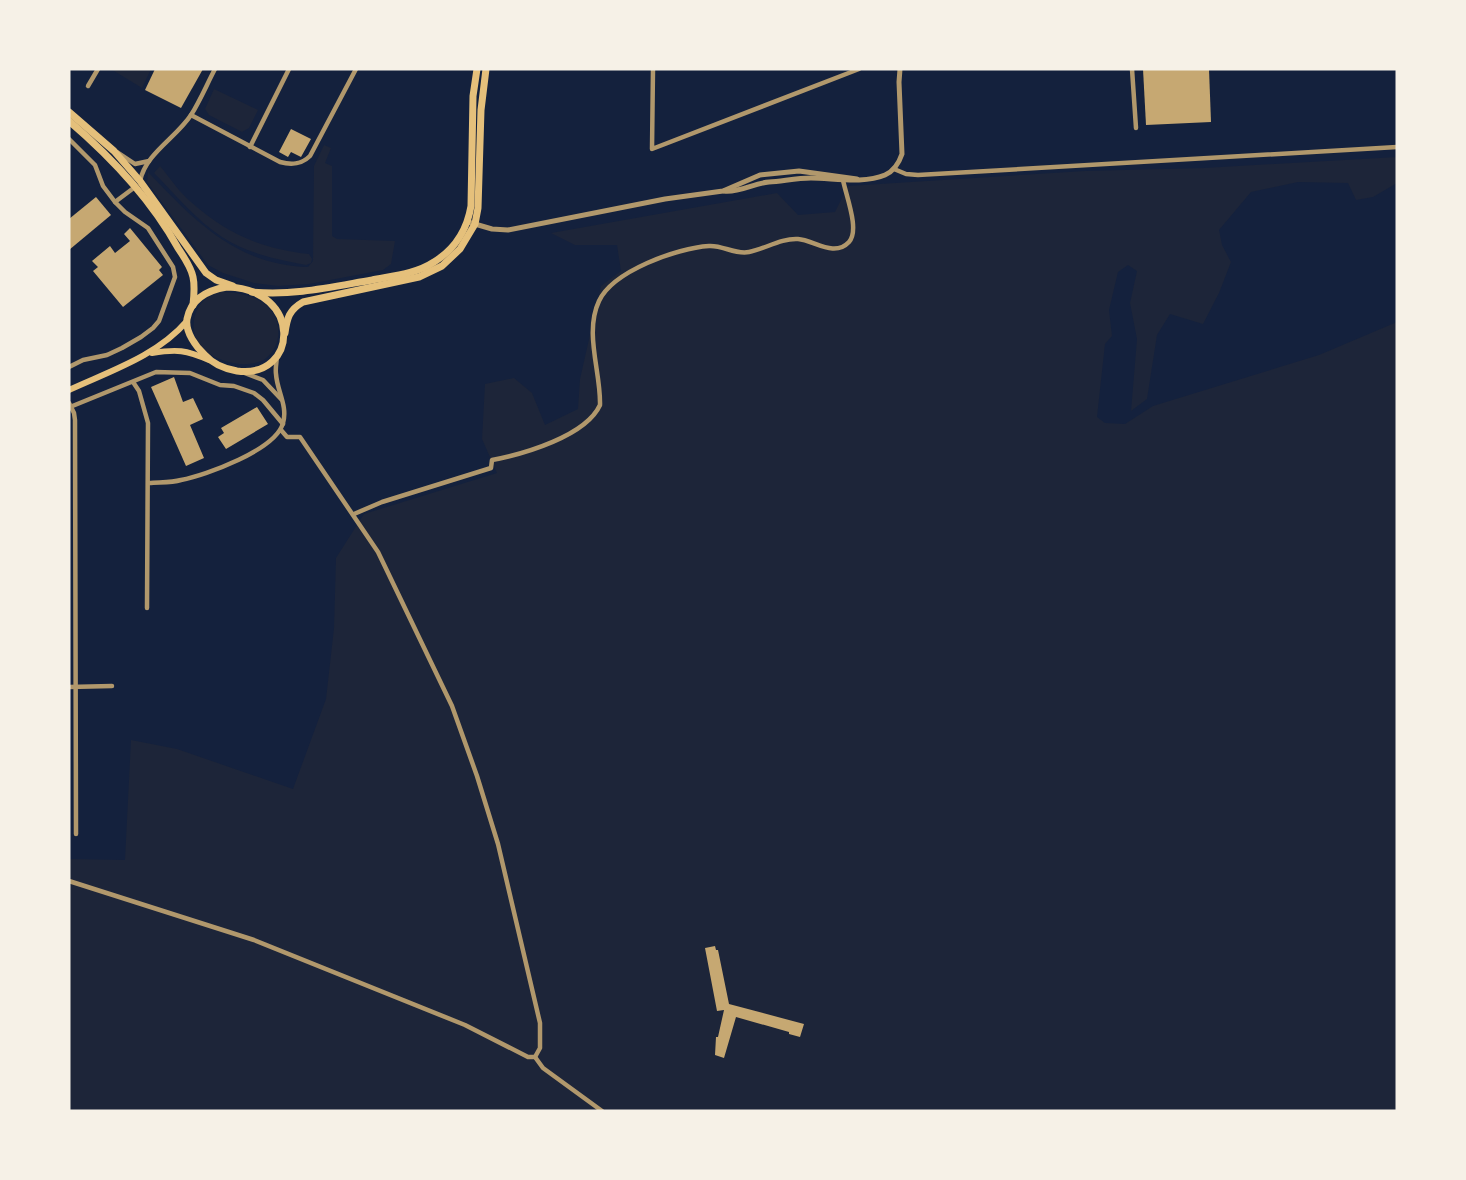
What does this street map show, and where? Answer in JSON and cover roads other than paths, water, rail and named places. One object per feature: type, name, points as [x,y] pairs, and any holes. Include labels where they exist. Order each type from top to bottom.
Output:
[{"type":"main road","points":[[252,292],[284,294],[311,291],[421,269],[436,261],[455,245],[471,223],[473,96],[477,69]]},
{"type":"main road","points":[[143,356],[179,350],[188,351],[238,371],[251,371],[263,367],[277,354],[283,345],[287,316],[292,309],[303,302],[407,281],[431,273],[447,262],[460,249],[478,208],[481,110],[486,69]]},
{"type":"main road","points":[[69,112],[114,151],[206,273],[216,280],[267,299],[282,317],[285,333]]},
{"type":"main road","points":[[69,121],[138,184],[190,269],[194,285],[193,305],[187,321],[164,343],[143,356],[69,390]]},
{"type":"main road","points":[[193,305],[211,291],[238,288]]},
{"type":"main road","points":[[187,321],[194,342],[214,363]]},
{"type":"street","points":[[88,86],[98,69]]},
{"type":"street","points":[[115,202],[138,184],[149,161],[191,115],[215,69]]},
{"type":"street","points":[[250,147],[289,69]]},
{"type":"street","points":[[191,115],[286,164],[299,163],[310,156],[356,69]]},
{"type":"street","points":[[653,69],[652,149],[859,69]]},
{"type":"street","points":[[471,223],[508,230],[665,199],[723,191],[731,192],[760,183],[810,178],[843,180],[879,177],[894,169],[900,159],[902,148],[900,69]]},
{"type":"street","points":[[1132,69],[1136,128]]},
{"type":"street","points":[[69,139],[95,165],[103,186],[115,202],[148,228],[173,267],[174,282],[159,321],[143,336],[106,355],[83,360],[69,367]]},
{"type":"street","points":[[894,169],[906,174],[918,175],[1397,147]]},
{"type":"street","points":[[114,151],[135,164],[149,161]]},
{"type":"street","points":[[723,191],[760,175],[792,171],[857,179]]},
{"type":"street","points":[[354,514],[392,498],[491,468],[492,460],[537,448],[585,424],[600,405],[594,320],[598,303],[607,287],[636,269],[691,249],[712,246],[741,253],[797,239],[810,241],[830,249],[840,247],[849,242],[854,232],[843,180]]},
{"type":"street","points":[[149,483],[180,481],[212,472],[237,461],[277,436],[282,427],[284,406],[276,374],[277,354]]},
{"type":"street","points":[[238,371],[263,380],[283,401]]},
{"type":"street","points":[[76,834],[72,687],[75,420],[70,406],[156,372],[190,373],[220,385],[234,386],[254,393],[263,400],[287,437],[300,437],[354,514],[378,552],[452,706],[498,844],[540,1023],[540,1048],[535,1057]]},
{"type":"street","points":[[133,382],[148,423],[147,608]]},
{"type":"street","points":[[72,687],[112,686]]},
{"type":"street","points":[[69,881],[254,940],[465,1025],[528,1057],[535,1057]]},
{"type":"street","points":[[535,1057],[543,1068],[602,1111]]}]
